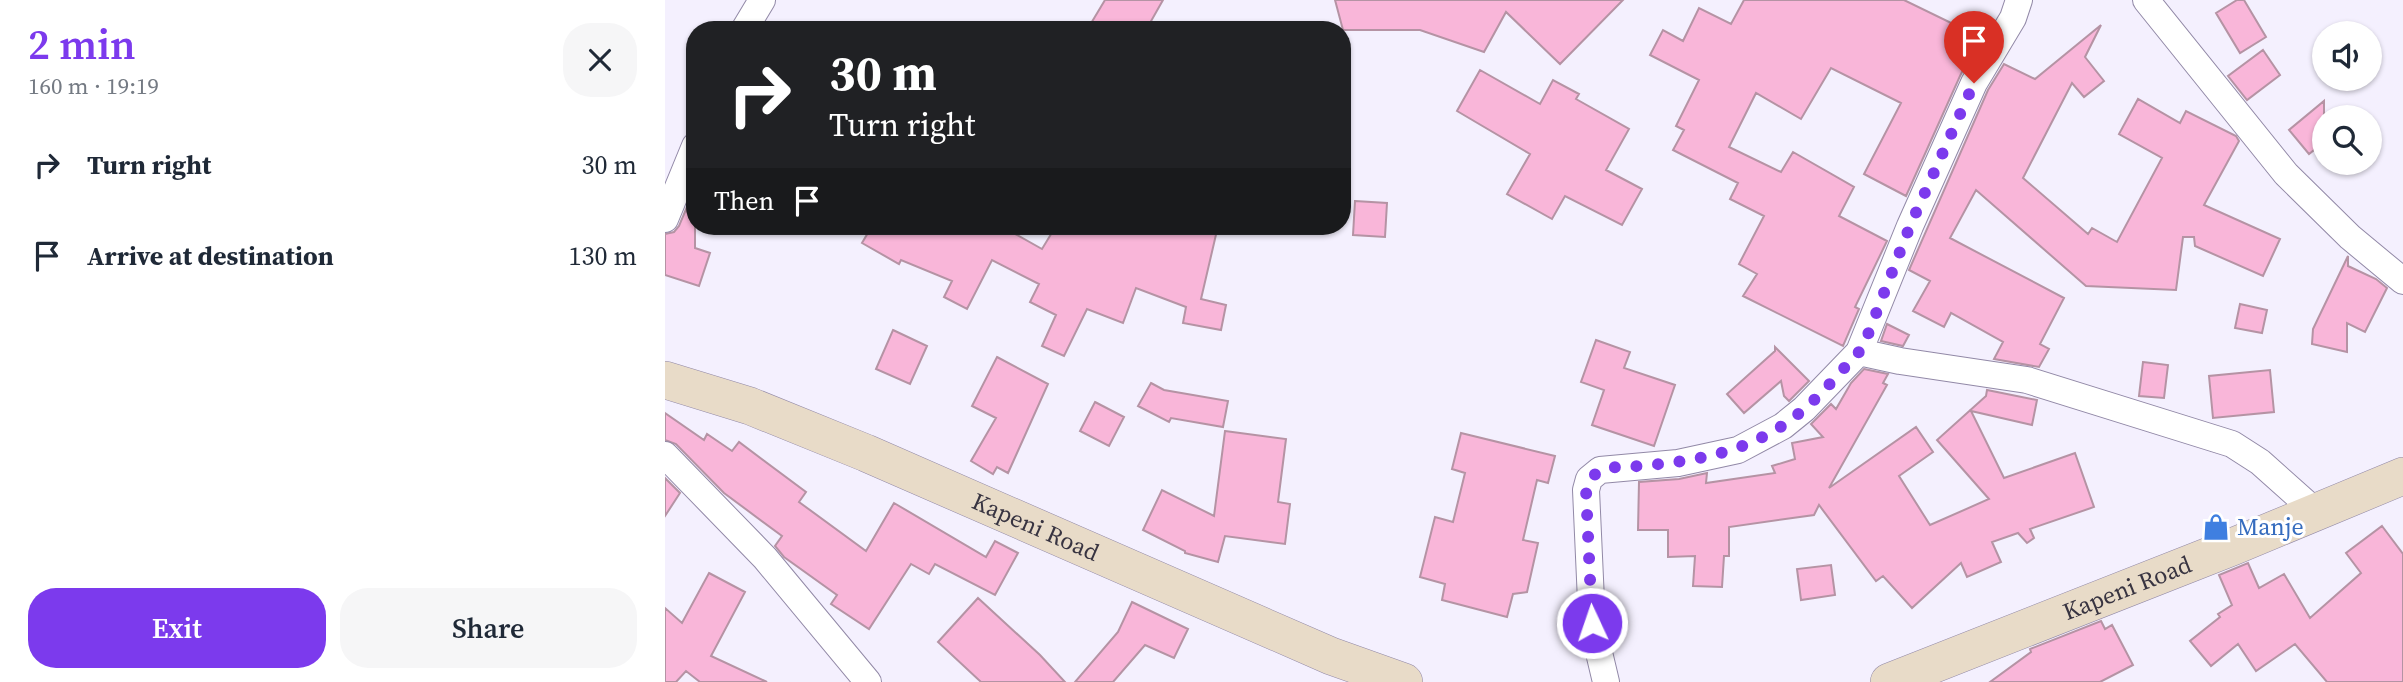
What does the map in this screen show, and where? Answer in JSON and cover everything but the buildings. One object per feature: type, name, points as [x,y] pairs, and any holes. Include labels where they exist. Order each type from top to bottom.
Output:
[{"type":"main road","name":"Kapeni Road","points":[[665,380],[750,406],[853,448],[1382,678]]},
{"type":"main road","name":"Kapeni Road","points":[[1889,682],[2403,476]]},
{"type":"street","points":[[749,21],[762,0]]},
{"type":"street","points":[[1606,682],[1592,623],[1586,490],[1589,479],[1600,470],[1678,463],[1738,450],[1783,426],[1804,409],[1859,352],[1910,226],[1974,83],[2013,18],[2019,0]]},
{"type":"street","points":[[2146,0],[2286,174],[2350,237],[2403,281]]},
{"type":"street","points":[[665,219],[686,168]]},
{"type":"street","points":[[1859,352],[1900,361],[2027,380],[2232,444],[2260,462],[2316,512]]},
{"type":"street","points":[[665,455],[765,558],[868,682]]},
{"type":"place","name":"Manje","points":[[2216,527]]},
{"type":"route","points":[[1592,623],[1586,490],[1589,479],[1600,470],[1678,463],[1738,450],[1783,426],[1804,409],[1859,352],[1865,342],[1910,226],[1974,83]]}]
